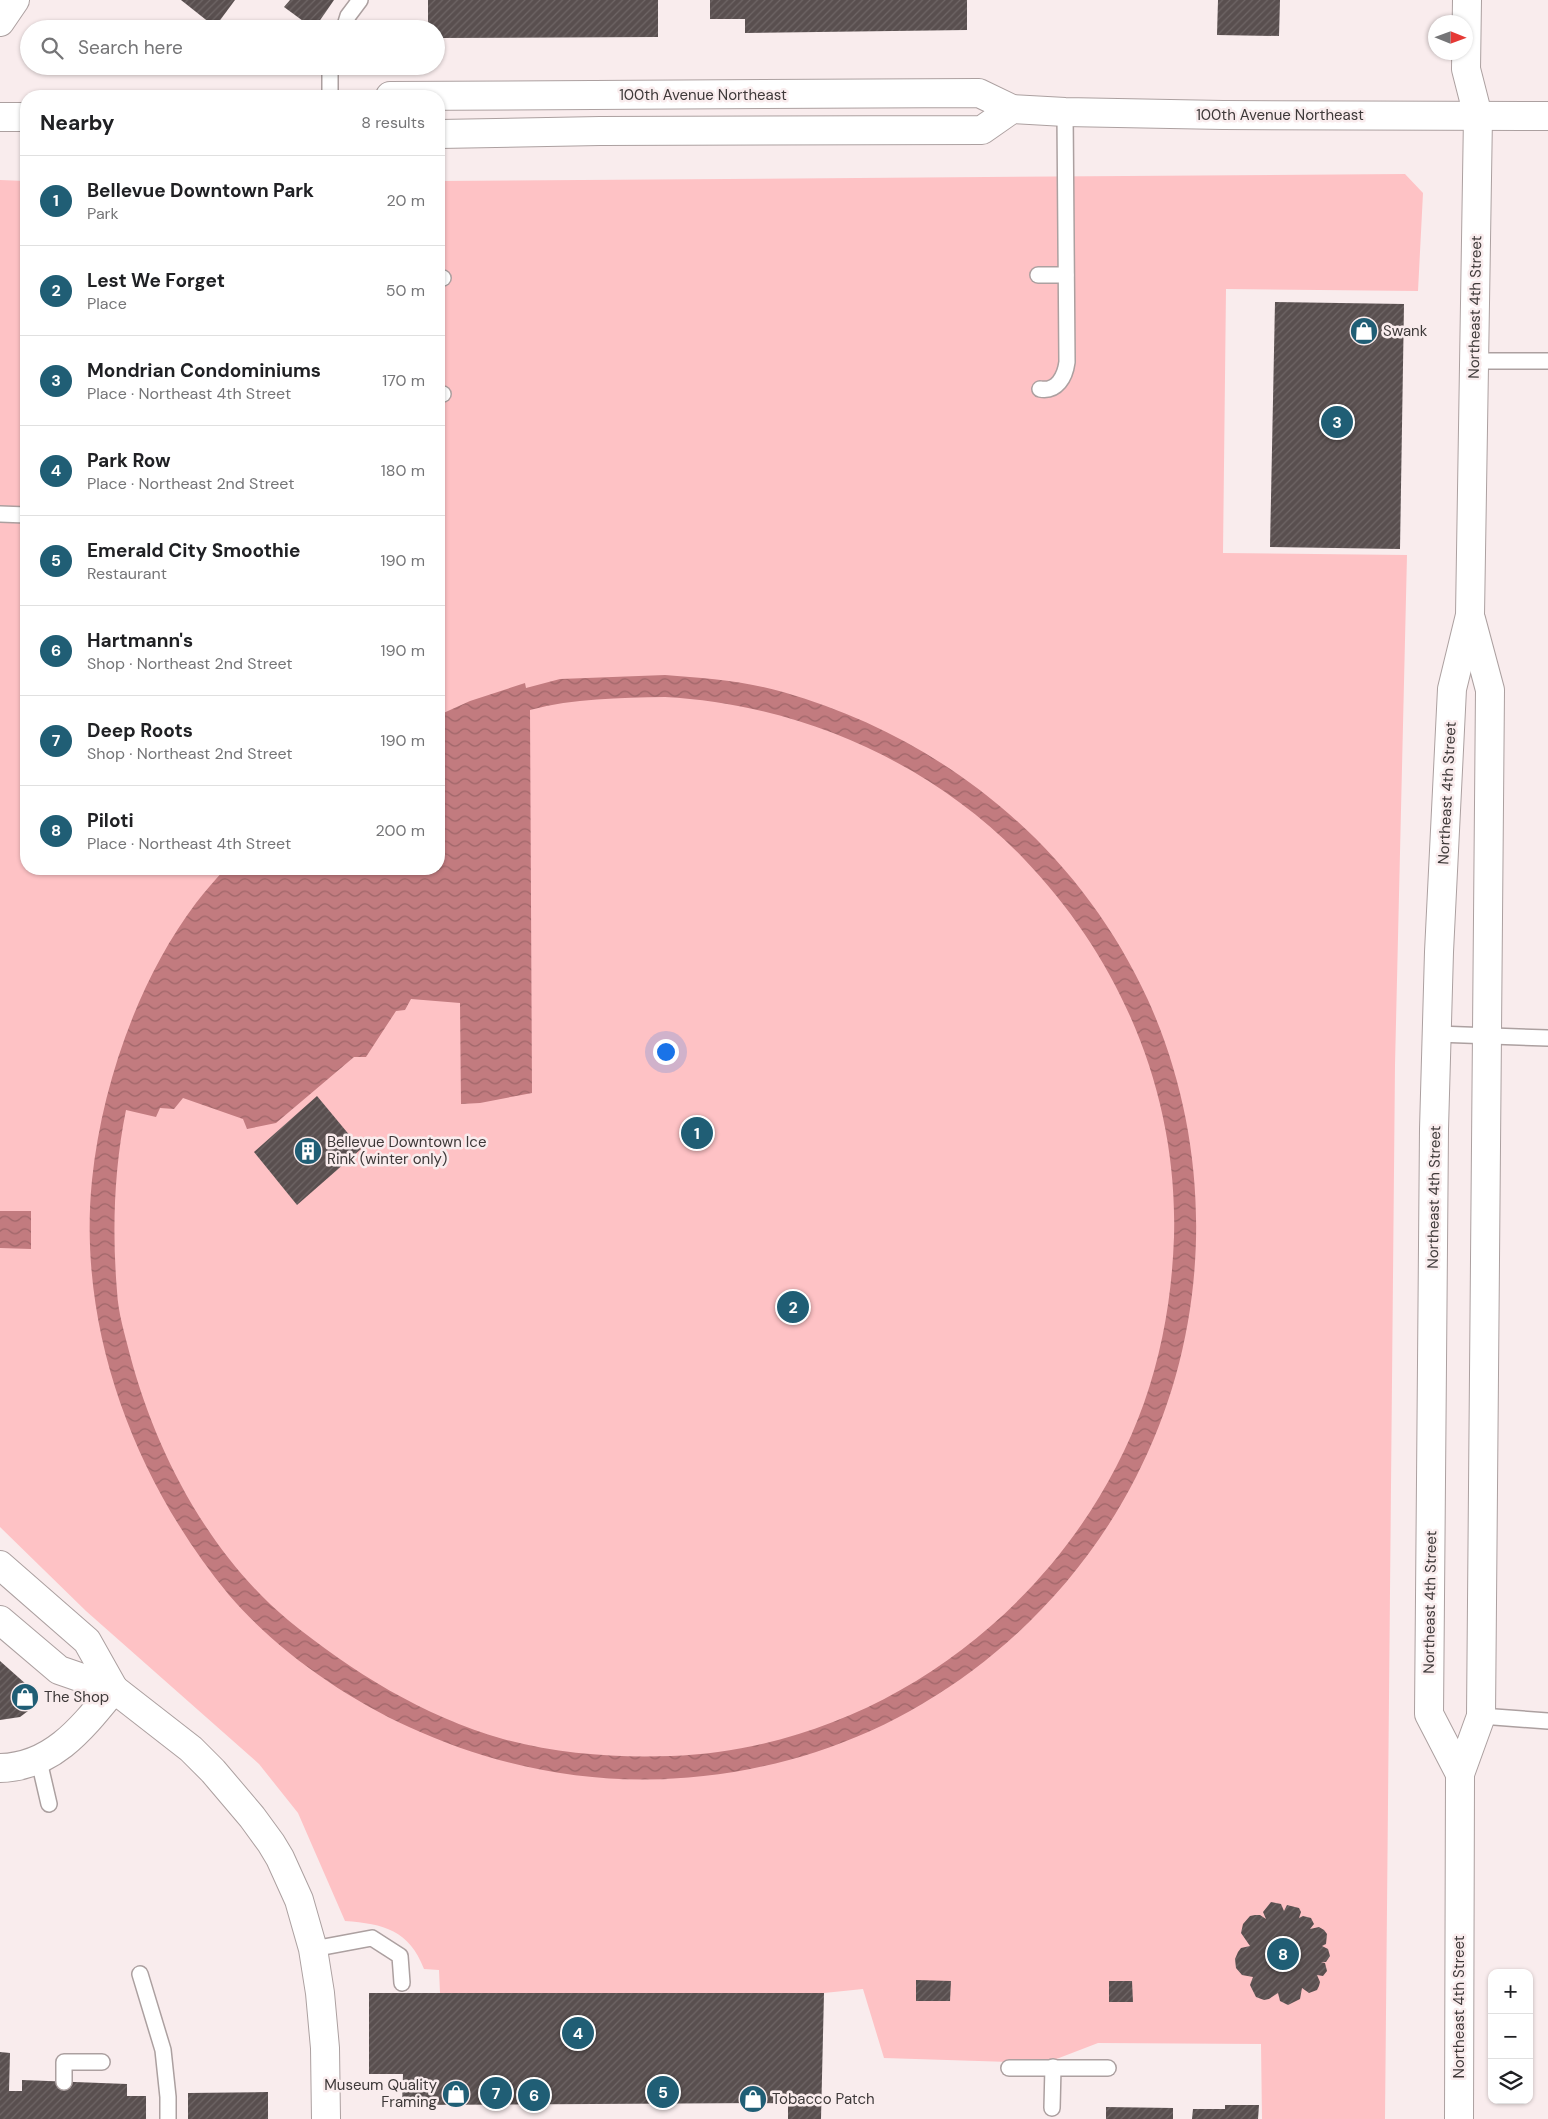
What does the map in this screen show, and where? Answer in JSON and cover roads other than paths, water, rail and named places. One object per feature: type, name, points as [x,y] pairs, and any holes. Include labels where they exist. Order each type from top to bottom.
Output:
[{"type":"main road","points":[[0,22],[15,0]]},
{"type":"main road","name":"Northeast 4th Street","points":[[1460,1774],[1429,1714],[1437,1034],[1452,690],[1470,615],[1478,116],[1466,69],[1467,0]]},
{"type":"main road","name":"100th Avenue Northeast","points":[[445,96],[979,93],[1012,108],[1065,112],[1222,115],[1548,116]]},
{"type":"main road","points":[[445,134],[600,131],[982,130],[1012,108]]},
{"type":"main road","points":[[0,117],[20,117]]},
{"type":"main road","name":"Northeast 4th Street","points":[[1459,2119],[1460,1774],[1480,1716],[1488,1036],[1490,690],[1470,615]]},
{"type":"main road","points":[[0,1565],[87,1641],[114,1689]]},
{"type":"main road","points":[[0,1620],[59,1670],[114,1689],[192,1749],[252,1817],[280,1858],[299,1900],[313,1949],[320,1994],[325,2048],[326,2119]]},
{"type":"main road","points":[[0,1768],[16,1768],[39,1761],[72,1737],[114,1689]]},
{"type":"lane","points":[[347,20],[360,0]]},
{"type":"lane","points":[[330,75],[330,90]]},
{"type":"lane","points":[[1040,389],[1046,390],[1054,387],[1066,374],[1065,112]]},
{"type":"lane","points":[[1038,275],[1066,275]]},
{"type":"lane","points":[[1474,361],[1548,361]]},
{"type":"lane","points":[[0,514],[20,515]]},
{"type":"lane","points":[[1437,1034],[1548,1038]]},
{"type":"lane","points":[[1480,1716],[1548,1721]]},
{"type":"lane","points":[[39,1761],[49,1804]]},
{"type":"lane","points":[[313,1949],[372,1938],[400,1956],[402,1983]]},
{"type":"lane","points":[[140,1974],[162,2050],[168,2097],[168,2119]]},
{"type":"lane","points":[[64,2082],[64,2062],[102,2062]]},
{"type":"lane","points":[[1009,2068],[1108,2068]]},
{"type":"lane","points":[[1052,2108],[1053,2068]]},
{"type":"water","points":[[665,675],[769,688],[842,712],[898,738],[951,769],[1000,806],[1044,847],[1084,894],[1119,945],[1148,1000],[1170,1058],[1186,1118],[1194,1179],[1196,1240],[1191,1301],[1180,1362],[1161,1420],[1136,1477],[1109,1524],[1078,1568],[1042,1609],[1003,1646],[960,1679],[915,1708],[866,1733],[816,1752],[764,1766],[713,1775],[661,1779],[610,1778],[559,1773],[508,1762],[458,1747],[409,1727],[336,1687],[289,1653],[268,1635],[229,1595],[196,1551],[166,1503],[140,1453],[120,1401],[104,1347],[94,1292],[90,1236],[92,1180],[97,1144],[104,1107],[126,1035],[140,999],[175,933],[196,903],[220,875],[445,875],[445,712],[470,701],[525,683],[526,688],[560,679]],"holes":[[[665,697],[715,702],[765,712],[813,726],[860,744],[905,767],[948,794],[987,824],[1024,859],[1059,899],[1089,941],[1116,986],[1137,1033],[1154,1082],[1166,1132],[1173,1184],[1174,1237],[1169,1300],[1151,1383],[1112,1475],[1070,1541],[1019,1600],[960,1651],[895,1693],[824,1725],[749,1747],[671,1756],[629,1756],[587,1754],[503,1739],[445,1718],[417,1705],[363,1674],[312,1639],[260,1594],[234,1565],[210,1533],[189,1500],[171,1465],[141,1392],[119,1307],[114,1223],[119,1155],[126,1110],[156,1117],[160,1108],[174,1109],[183,1098],[243,1119],[247,1129],[276,1123],[354,1057],[366,1057],[396,1011],[405,1010],[411,999],[460,1003],[461,1104],[480,1103],[532,1093],[530,710],[580,701]]]},
{"type":"water","points":[[0,1211],[31,1211],[31,1249],[0,1248]]},
{"type":"place","name":"Swank","points":[[1364,331]]},
{"type":"place","name":"Mondrian Condominiums","points":[[1337,422]]},
{"type":"place","name":"Bellevue Downtown Park","points":[[697,1133]]},
{"type":"place","name":"Bellevue Downtown Ice Rink (winter only)","points":[[308,1151]]},
{"type":"place","name":"Lest We Forget","points":[[793,1307]]},
{"type":"place","name":"The Shop","points":[[25,1697]]},
{"type":"place","name":"Piloti","points":[[1283,1954]]},
{"type":"place","name":"Park Row","points":[[578,2033]]},
{"type":"place","name":"Emerald City Smoothie","points":[[663,2092]]},
{"type":"place","name":"Deep Roots","points":[[496,2093]]},
{"type":"place","name":"Museum Quality Framing","points":[[456,2094]]},
{"type":"place","name":"Hartmann's","points":[[534,2095]]},
{"type":"place","name":"Tobacco Patch","points":[[753,2099]]}]
